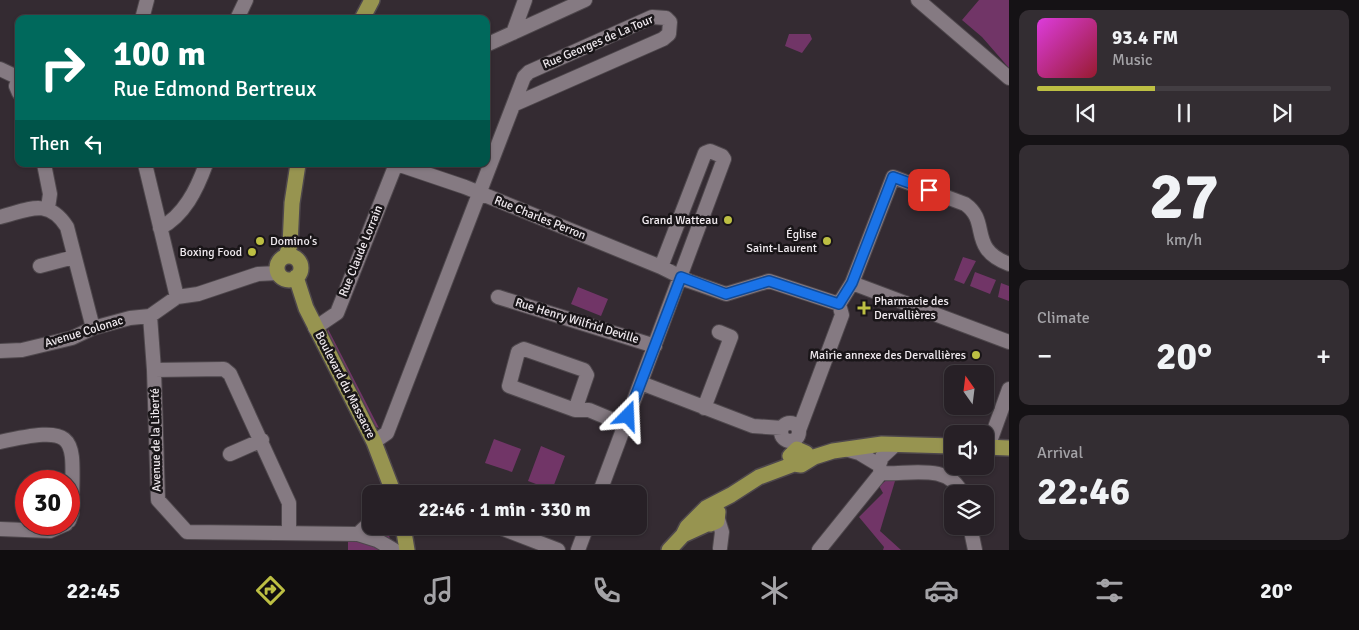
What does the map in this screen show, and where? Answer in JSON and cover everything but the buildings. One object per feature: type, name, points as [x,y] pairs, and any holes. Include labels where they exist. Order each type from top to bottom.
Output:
[{"type":"main road","points":[[364,15],[372,0]]},
{"type":"main road","points":[[286,256],[296,258],[300,264],[300,271],[296,277],[286,280],[278,274],[278,263],[286,256],[291,239],[292,203],[298,167]]},
{"type":"main road","name":"Boulevard du Massacre","points":[[296,277],[300,293],[315,328],[374,442],[392,485]]},
{"type":"main road","points":[[669,550],[683,535],[687,526],[711,517],[731,495],[768,473],[794,444],[839,450],[896,444],[944,446]]},
{"type":"main road","points":[[994,447],[1009,448]]},
{"type":"main road","points":[[404,535],[407,550]]},
{"type":"street","points":[[143,15],[147,0]]},
{"type":"street","points":[[239,15],[246,0]]},
{"type":"street","points":[[513,33],[525,0]]},
{"type":"street","points":[[490,43],[585,0]]},
{"type":"street","points":[[918,0],[1009,78]]},
{"type":"street","name":"Rue Georges de La Tour","points":[[374,442],[387,432],[524,77],[529,72],[652,17],[666,18],[670,22],[669,34],[663,39],[515,104]]},
{"type":"street","points":[[0,68],[15,76]]},
{"type":"street","points":[[602,485],[724,159],[722,156],[710,151],[705,153],[660,267]]},
{"type":"street","points":[[45,167],[50,194],[48,208]]},
{"type":"street","points":[[146,167],[177,297]]},
{"type":"street","points":[[160,228],[172,222],[184,209],[205,167]]},
{"type":"street","name":"Rue Claude Lorrain","points":[[315,328],[337,314],[396,167]]},
{"type":"street","name":"Rue Charles Perron","points":[[406,167],[480,193],[726,294],[769,281],[839,304]]},
{"type":"street","points":[[641,383],[794,444],[842,316],[839,304],[852,283],[893,177],[965,204],[973,209],[984,245],[995,258],[1009,264]]},
{"type":"street","points":[[0,217],[35,208],[48,208],[60,216],[67,227],[93,328]]},
{"type":"street","points":[[40,266],[74,257]]},
{"type":"street","name":"Avenue Colonac","points":[[0,351],[22,350],[72,338],[93,328],[130,318],[150,316],[177,297],[198,294],[258,274],[278,274]]},
{"type":"street","points":[[852,283],[1009,342]]},
{"type":"street","name":"Rue Henry Wilfrid Deville","points":[[498,297],[655,346]]},
{"type":"street","name":"Avenue de la Liberté","points":[[150,316],[154,370],[158,500],[187,532],[358,534],[377,540],[394,550]]},
{"type":"street","points":[[704,408],[732,337],[720,332]]},
{"type":"street","points":[[575,410],[587,376],[584,370],[524,348],[518,352],[509,386],[575,410],[589,410],[625,425]]},
{"type":"street","points":[[154,370],[224,369],[230,374],[290,503],[289,533]]},
{"type":"street","points":[[994,429],[1009,389]]},
{"type":"street","points":[[0,442],[46,433],[62,436],[68,442],[72,455],[72,470]]},
{"type":"street","points":[[230,454],[262,440]]},
{"type":"street","points":[[819,550],[880,469],[882,456],[896,444]]},
{"type":"street","points":[[839,450],[859,453],[880,469],[939,473],[952,480],[956,485]]},
{"type":"street","points":[[711,517],[720,549]]},
{"type":"street","points":[[0,528],[15,529]]},
{"type":"street","points":[[358,534],[362,530]]},
{"type":"street","points":[[519,535],[558,550]]},
{"type":"street","points":[[578,550],[584,535]]},
{"type":"street","points":[[972,535],[975,550]]},
{"type":"shaded area","points":[[979,0],[1009,0],[1009,68],[982,37],[962,20]]},
{"type":"shaded area","points":[[789,34],[810,34],[812,39],[802,53],[785,46]]},
{"type":"shaded area","points":[[963,257],[976,261],[964,284],[954,280]]},
{"type":"shaded area","points":[[975,272],[996,280],[990,294],[970,286]]},
{"type":"shaded area","points":[[1001,283],[1009,286],[1009,301],[998,297]]},
{"type":"shaded area","points":[[578,287],[608,299],[601,316],[571,304]]},
{"type":"shaded area","points":[[328,329],[379,428],[374,426],[327,334]]},
{"type":"shaded area","points":[[494,439],[521,449],[512,472],[485,463]]},
{"type":"shaded area","points":[[541,446],[565,456],[554,485],[539,485],[528,481]]},
{"type":"shaded area","points":[[888,479],[895,481],[880,531],[901,550],[883,550],[884,547],[859,517],[883,493],[879,486]]},
{"type":"shaded area","points":[[389,535],[391,544],[375,536]]},
{"type":"shaded area","points":[[348,541],[370,543],[383,550],[348,550]]},
{"type":"place","name":"Grand Watteau","points":[[728,220]]},
{"type":"place","name":"Domino's","points":[[260,241]]},
{"type":"place","name":"Église Saint-Laurent","points":[[827,241]]},
{"type":"place","name":"Boxing Food","points":[[252,252]]},
{"type":"place","name":"Pharmacie des Dervallières","points":[[864,308]]},
{"type":"place","name":"Mairie annexe des Dervallières","points":[[976,355]]},
{"type":"route","points":[[628,416],[681,277],[726,294],[738,292],[757,283],[769,281],[839,304],[852,283],[893,177],[929,190]]}]
